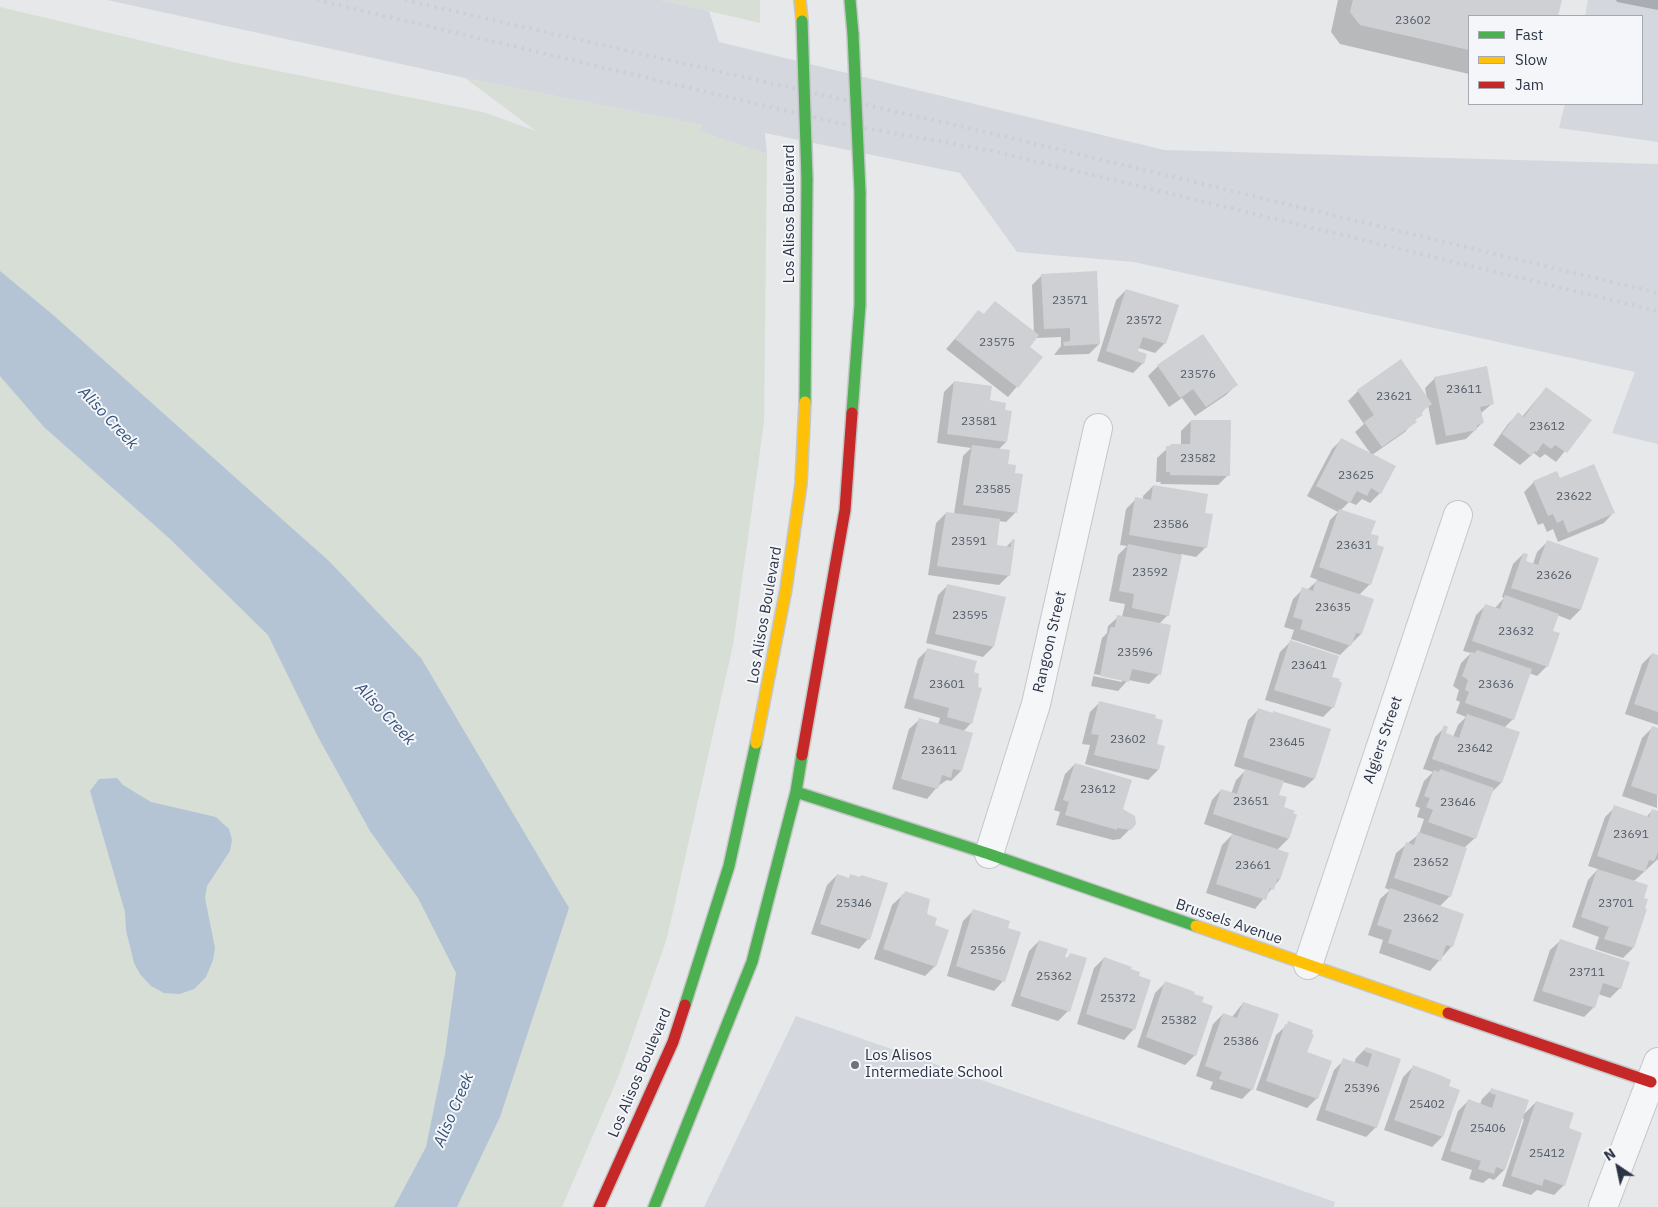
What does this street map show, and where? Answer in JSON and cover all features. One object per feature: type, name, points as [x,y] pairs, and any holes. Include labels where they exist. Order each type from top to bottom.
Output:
[{"type":"main road","name":"Los Alisos Boulevard","points":[[599,1207],[673,1042],[729,866],[769,683],[786,589],[800,484],[806,380],[807,178],[800,0]]},
{"type":"main road","points":[[654,1207],[752,962],[796,792],[845,510],[860,305],[860,192],[850,0]]},
{"type":"main road","name":"Brussels Avenue","points":[[796,792],[989,854],[1308,965],[1655,1072]]},
{"type":"street","name":"Rangoon Street","points":[[989,854],[1036,704],[1098,428]]},
{"type":"street","name":"Algiers Street","points":[[1308,965],[1458,515]]},
{"type":"street","points":[[1603,1207],[1655,1072]]},
{"type":"shaded area","points":[[107,0],[661,0],[709,11],[719,42],[1164,150],[1658,164],[1658,444],[1612,433],[1635,372],[1134,262],[1017,252],[960,173],[765,133],[767,154],[698,131],[702,125],[465,78]]},
{"type":"shaded area","points":[[661,0],[760,0],[760,23],[709,11]]},
{"type":"shaded area","points":[[1588,0],[1658,0],[1658,142],[1559,128],[1565,105],[1643,105],[1643,15],[1585,15]]},
{"type":"shaded area","points":[[0,7],[223,60],[483,112],[536,131],[465,78],[703,125],[699,131],[767,154],[764,422],[733,645],[667,938],[619,1075],[562,1207],[0,1207]]},
{"type":"shaded area","name":"Los Alisos Intermediate School","points":[[796,1016],[1335,1202],[1334,1207],[704,1207]]},
{"type":"water","name":"Aliso Creek","points":[[0,271],[52,314],[330,562],[421,658],[569,908],[500,1117],[457,1207],[394,1207],[426,1147],[445,1054],[456,973],[418,898],[370,831],[317,735],[268,635],[170,539],[44,427],[0,376]]},
{"type":"water","points":[[117,778],[123,785],[151,802],[216,817],[229,829],[232,840],[230,851],[207,886],[205,898],[215,948],[213,960],[206,977],[194,989],[180,994],[164,993],[151,986],[140,974],[134,963],[126,930],[125,912],[90,791],[99,779]]},
{"type":"building","points":[[1353,0],[1562,0],[1558,15],[1468,15],[1468,50],[1360,25],[1350,12]]},
{"type":"building","points":[[1097,271],[1100,344],[1064,346],[1063,342],[1070,341],[1070,328],[1044,329],[1041,274]]},
{"type":"building","points":[[1126,289],[1179,305],[1166,344],[1143,337],[1138,351],[1147,354],[1144,364],[1106,351]]},
{"type":"building","points":[[995,301],[1039,335],[1030,347],[1043,357],[1018,388],[955,339],[978,310],[984,314]]},
{"type":"building","points":[[1203,334],[1238,385],[1206,407],[1193,389],[1180,398],[1157,365]]},
{"type":"building","points":[[1401,359],[1432,404],[1421,412],[1423,415],[1415,420],[1417,422],[1382,447],[1364,422],[1374,415],[1357,390]]},
{"type":"building","points":[[1487,366],[1494,404],[1480,407],[1484,423],[1477,425],[1477,430],[1446,436],[1434,377]]},
{"type":"building","points":[[954,381],[992,386],[990,400],[1006,403],[1005,410],[1012,411],[1007,442],[947,434]]},
{"type":"building","points":[[1546,387],[1592,420],[1567,453],[1555,445],[1551,449],[1543,443],[1537,452],[1535,451],[1531,456],[1502,434],[1518,412],[1524,417]]},
{"type":"building","points":[[1191,420],[1231,420],[1230,476],[1170,475],[1170,472],[1166,472],[1166,446],[1171,444],[1190,444]]},
{"type":"building","points":[[1341,438],[1396,466],[1381,494],[1371,488],[1367,496],[1357,491],[1350,503],[1316,486]]},
{"type":"building","points":[[972,445],[1010,450],[1008,464],[1016,465],[1015,473],[1023,474],[1017,513],[963,505]]},
{"type":"building","points":[[1594,464],[1615,513],[1568,533],[1563,520],[1557,523],[1553,514],[1548,516],[1533,481],[1557,471],[1560,478]]},
{"type":"building","points":[[1153,485],[1208,494],[1205,513],[1213,514],[1207,548],[1129,535],[1135,497],[1151,500]]},
{"type":"building","points":[[1339,509],[1376,521],[1371,534],[1379,536],[1377,545],[1384,547],[1371,585],[1319,567]]},
{"type":"building","points":[[946,512],[1000,519],[997,545],[1011,547],[1012,539],[1015,540],[1010,576],[937,566]]},
{"type":"building","points":[[1547,540],[1599,558],[1581,610],[1511,588],[1523,553],[1528,554],[1526,561],[1538,565]]},
{"type":"building","points":[[1128,544],[1182,555],[1169,616],[1132,608],[1134,594],[1119,591]]},
{"type":"building","points":[[1316,580],[1374,599],[1362,634],[1356,633],[1351,646],[1300,629],[1303,620],[1293,617],[1302,587],[1313,591]]},
{"type":"building","points":[[947,584],[1006,597],[994,647],[935,634]]},
{"type":"building","points":[[1505,595],[1559,614],[1553,631],[1560,633],[1548,667],[1472,641],[1485,604],[1500,609]]},
{"type":"building","points":[[1117,615],[1171,625],[1161,675],[1132,669],[1129,682],[1100,676],[1108,635],[1111,627],[1115,627]]},
{"type":"building","points":[[1290,640],[1339,656],[1332,677],[1340,679],[1339,681],[1342,683],[1334,708],[1274,690]]},
{"type":"building","points":[[927,648],[977,661],[974,672],[979,674],[978,687],[982,688],[972,724],[947,717],[949,708],[913,698]]},
{"type":"building","points":[[1477,650],[1532,669],[1514,720],[1465,703],[1469,692],[1465,690],[1468,680],[1462,676],[1471,652],[1475,653]]},
{"type":"building","points":[[1652,653],[1658,655],[1658,712],[1634,704]]},
{"type":"building","points":[[1099,701],[1156,715],[1155,718],[1163,720],[1157,744],[1165,746],[1159,770],[1094,755],[1099,735],[1091,734]]},
{"type":"building","points":[[1258,708],[1331,729],[1315,779],[1243,757]]},
{"type":"building","points":[[1467,714],[1520,732],[1502,783],[1432,759],[1444,725],[1448,727],[1446,733],[1459,738]]},
{"type":"building","points":[[919,718],[973,733],[962,771],[953,769],[951,778],[942,775],[938,789],[901,779]]},
{"type":"building","points":[[1652,726],[1658,728],[1658,795],[1631,786]]},
{"type":"building","points":[[1075,763],[1132,780],[1123,809],[1135,816],[1136,824],[1131,830],[1117,828],[1117,830],[1065,815],[1069,802],[1063,800]]},
{"type":"building","points":[[1245,769],[1284,781],[1279,795],[1287,797],[1284,807],[1295,811],[1293,813],[1297,815],[1289,839],[1213,814],[1221,789],[1237,794]]},
{"type":"building","points":[[1440,769],[1494,788],[1476,839],[1428,822],[1433,810],[1426,807],[1430,798],[1424,796],[1434,770],[1439,772]]},
{"type":"building","points":[[1614,805],[1649,817],[1652,809],[1658,811],[1658,852],[1654,861],[1649,860],[1645,872],[1597,856]]},
{"type":"building","points":[[1418,832],[1467,848],[1451,897],[1394,878],[1406,842],[1414,845]]},
{"type":"building","points":[[1232,834],[1289,853],[1280,880],[1277,879],[1274,890],[1270,888],[1266,900],[1216,884]]},
{"type":"building","points":[[1597,869],[1648,885],[1644,898],[1648,899],[1645,908],[1647,909],[1634,948],[1604,939],[1609,927],[1581,917]]},
{"type":"building","points":[[837,874],[849,878],[850,874],[860,877],[861,875],[888,883],[870,940],[820,924]]},
{"type":"building","points":[[1390,888],[1464,914],[1453,947],[1446,945],[1441,961],[1388,943],[1392,930],[1377,925]]},
{"type":"building","points":[[905,891],[930,899],[927,914],[937,918],[935,925],[949,930],[936,967],[883,949],[902,894],[904,895]]},
{"type":"building","points":[[973,909],[1010,921],[1008,928],[1021,932],[1005,982],[956,966]]},
{"type":"building","points":[[1560,939],[1630,962],[1621,989],[1603,983],[1595,1008],[1542,991]]},
{"type":"building","points":[[1039,940],[1068,949],[1065,957],[1068,958],[1070,953],[1087,958],[1070,1012],[1020,996]]},
{"type":"building","points":[[1104,957],[1132,967],[1131,969],[1140,972],[1139,976],[1151,980],[1135,1030],[1086,1014]]},
{"type":"building","points":[[1165,981],[1195,992],[1194,994],[1204,997],[1202,1002],[1213,1006],[1196,1056],[1146,1037]]},
{"type":"building","points":[[1243,1002],[1279,1014],[1253,1090],[1219,1079],[1222,1072],[1205,1066],[1223,1013],[1237,1018]]},
{"type":"building","points":[[1288,1021],[1313,1030],[1312,1034],[1314,1035],[1307,1052],[1332,1061],[1318,1099],[1266,1081],[1285,1024],[1287,1025]]},
{"type":"building","points":[[1366,1047],[1401,1059],[1377,1128],[1325,1110],[1343,1058],[1368,1067],[1372,1054],[1364,1051]]},
{"type":"building","points":[[1413,1065],[1451,1080],[1449,1086],[1460,1090],[1443,1137],[1394,1120]]},
{"type":"building","points":[[1491,1088],[1529,1100],[1505,1170],[1496,1167],[1494,1174],[1478,1169],[1481,1161],[1450,1151],[1468,1099],[1492,1108],[1496,1095],[1490,1093]]},
{"type":"building","points":[[1536,1101],[1574,1113],[1569,1128],[1582,1133],[1565,1186],[1544,1179],[1542,1186],[1511,1176]]},
{"type":"railway","points":[[317,0],[843,124],[993,151],[1658,311]]},
{"type":"railway","points":[[405,0],[994,134],[1658,293]]},
{"type":"traffic: fast","points":[[850,0],[853,34]]},
{"type":"traffic: fast","points":[[802,21],[807,179]]},
{"type":"traffic: fast","points":[[853,34],[860,192]]},
{"type":"traffic: fast","points":[[805,402],[807,179]]},
{"type":"traffic: fast","points":[[852,413],[860,305],[860,192]]},
{"type":"traffic: fast","points":[[685,1005],[729,866],[756,743]]},
{"type":"traffic: fast","points":[[654,1207],[752,962],[796,792],[802,755]]},
{"type":"traffic: fast","points":[[796,792],[989,854],[1196,926]]},
{"type":"traffic: slow","points":[[800,0],[802,21]]},
{"type":"traffic: slow","points":[[756,743],[786,589],[801,484],[805,402]]},
{"type":"traffic: slow","points":[[1196,926],[1448,1013]]},
{"type":"traffic: jam","points":[[802,755],[845,510],[852,413]]},
{"type":"traffic: jam","points":[[599,1207],[673,1042],[685,1005]]},
{"type":"traffic: jam","points":[[1448,1013],[1651,1082]]},
{"type":"place","name":"Los Alisos Intermediate School","points":[[855,1065]]}]
